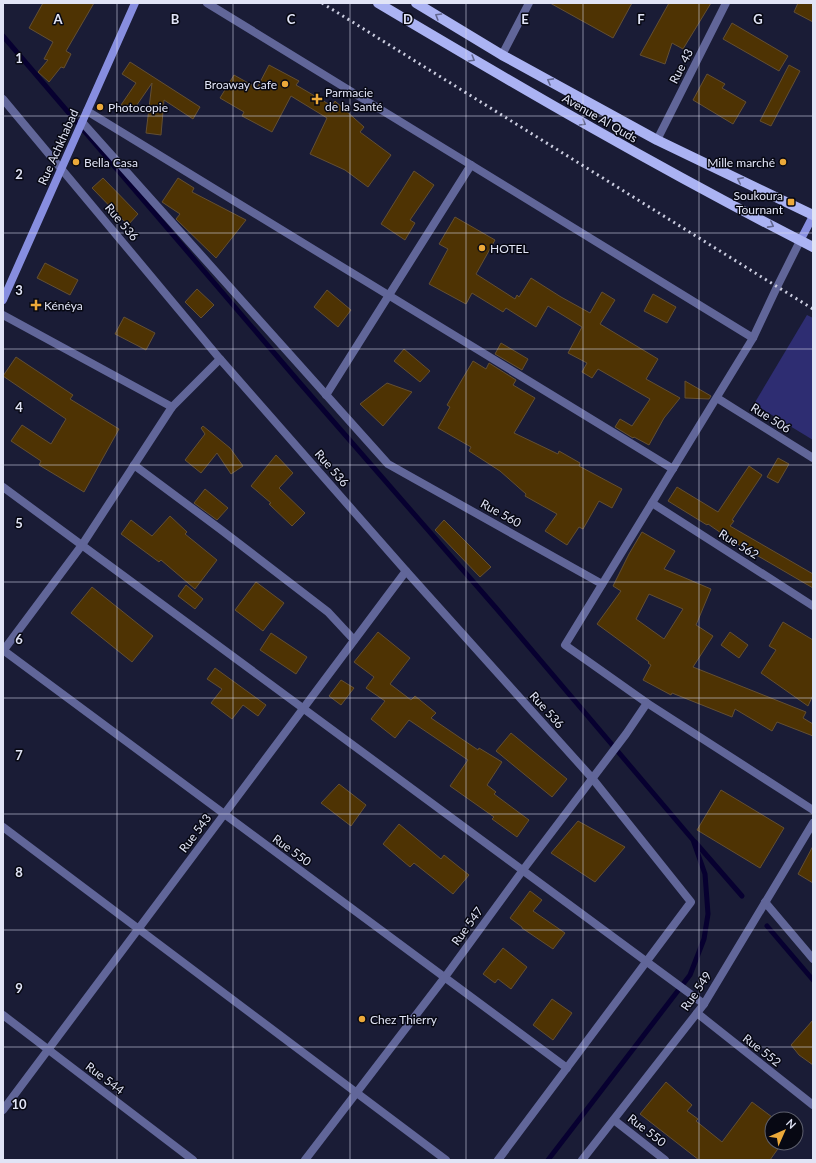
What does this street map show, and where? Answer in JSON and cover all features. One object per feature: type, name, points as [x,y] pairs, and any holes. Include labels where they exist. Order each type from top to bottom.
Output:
[{"type":"main road","name":"Avenue Al Quds","points":[[378,3],[646,159],[813,247]]},
{"type":"main road","name":"Avenue Al Quds","points":[[416,3],[502,55],[657,140],[813,215]]},
{"type":"street","name":"Rue Achkhabad","points":[[3,300],[135,3]]},
{"type":"street","points":[[207,3],[754,338]]},
{"type":"street","points":[[502,55],[528,3]]},
{"type":"street","name":"Rue 43","points":[[657,140],[726,3]]},
{"type":"street","name":"Rue 536","points":[[3,99],[220,359],[406,571],[592,778],[691,902],[646,962]]},
{"type":"street","points":[[87,111],[673,469]]},
{"type":"street","name":"Rue 560","points":[[82,122],[388,464],[602,584]]},
{"type":"street","points":[[326,395],[471,164]]},
{"type":"street","points":[[813,215],[777,287],[754,338],[565,644],[647,703],[813,810]]},
{"type":"street","points":[[3,315],[172,407]]},
{"type":"street","points":[[3,650],[82,545],[172,407],[220,359]]},
{"type":"street","name":"Rue 506","points":[[717,398],[813,458]]},
{"type":"street","points":[[134,465],[328,612],[354,640]]},
{"type":"street","points":[[3,487],[704,1004]]},
{"type":"street","name":"Rue 562","points":[[652,504],[813,606]]},
{"type":"street","name":"Rue 543","points":[[3,1110],[406,571]]},
{"type":"street","name":"Rue 550","points":[[3,650],[567,1068]]},
{"type":"street","name":"Rue 547","points":[[305,1160],[355,1092],[445,977],[523,870],[626,734],[647,703]]},
{"type":"street","name":"Rue 549","points":[[582,1160],[704,1004],[813,823]]},
{"type":"street","points":[[3,828],[446,1160]]},
{"type":"street","points":[[766,902],[813,959]]},
{"type":"street","points":[[498,1160],[646,962]]},
{"type":"street","name":"Rue 552","points":[[697,1014],[813,1105]]},
{"type":"street","name":"Rue 544","points":[[3,1015],[193,1160]]},
{"type":"street","name":"Rue 550","points":[[614,1120],[665,1160]]},
{"type":"shaded area","points":[[807,315],[813,318],[813,440],[754,404]]},
{"type":"building","points":[[43,3],[94,3],[66,51],[71,54],[64,68],[61,67],[49,82],[38,72],[48,60],[44,59],[53,42],[29,28]]},
{"type":"building","points":[[550,3],[632,3],[613,38]]},
{"type":"building","points":[[669,3],[711,3],[683,49],[672,43],[665,64],[640,55]]},
{"type":"building","points":[[798,3],[813,3],[813,22],[794,12]]},
{"type":"building","points":[[732,23],[788,56],[779,71],[723,39]]},
{"type":"building","points":[[130,62],[200,107],[193,119],[164,100],[161,135],[146,133],[152,83],[132,112],[121,105],[136,83],[122,74]]},
{"type":"building","points":[[269,65],[299,81],[296,85],[332,106],[335,101],[364,127],[360,132],[391,155],[368,187],[345,170],[310,154],[327,118],[291,96],[272,132],[242,116],[244,112],[220,98],[234,75],[257,88]]},
{"type":"building","points":[[789,65],[800,71],[771,126],[760,121]]},
{"type":"building","points":[[707,74],[725,84],[722,88],[746,102],[733,124],[693,100]]},
{"type":"building","points":[[414,171],[434,185],[410,220],[415,223],[405,240],[381,224]]},
{"type":"building","points":[[103,178],[138,214],[128,225],[92,188]]},
{"type":"building","points":[[178,178],[194,188],[192,192],[246,220],[216,258],[176,219],[180,214],[162,202]]},
{"type":"building","points":[[455,217],[495,240],[476,274],[515,299],[517,295],[519,297],[531,278],[590,313],[602,292],[615,300],[600,324],[658,359],[646,379],[680,398],[664,418],[649,445],[634,437],[633,438],[615,427],[620,419],[632,426],[650,399],[598,369],[592,378],[582,372],[587,363],[568,353],[582,327],[548,306],[536,327],[506,308],[503,312],[472,293],[466,304],[429,284],[448,249],[439,244]]},
{"type":"building","points":[[45,263],[78,280],[70,295],[37,278]]},
{"type":"building","points":[[197,289],[214,305],[201,318],[185,302]]},
{"type":"building","points":[[327,290],[351,310],[338,327],[314,307]]},
{"type":"building","points":[[653,294],[676,307],[667,323],[644,311]]},
{"type":"building","points":[[124,317],[155,333],[146,350],[115,334]]},
{"type":"building","points":[[501,343],[528,359],[522,370],[495,354]]},
{"type":"building","points":[[404,349],[430,371],[420,382],[394,361]]},
{"type":"building","points":[[16,357],[73,395],[70,399],[119,429],[84,492],[39,465],[41,461],[11,441],[22,425],[51,444],[66,419],[3,376]]},
{"type":"building","points":[[473,361],[486,369],[489,363],[516,380],[513,385],[535,398],[514,433],[558,454],[559,451],[580,463],[579,466],[622,489],[612,508],[599,501],[583,529],[579,527],[567,545],[545,531],[557,514],[525,496],[526,494],[500,471],[469,451],[471,447],[438,428],[450,407],[447,405]]},
{"type":"building","points":[[685,381],[711,396],[709,399],[685,398]]},
{"type":"building","points":[[387,383],[412,392],[383,426],[360,404]]},
{"type":"building","points":[[203,426],[230,448],[243,466],[231,474],[217,453],[201,473],[185,460],[205,434],[201,428]]},
{"type":"building","points":[[276,455],[293,473],[279,488],[305,513],[292,526],[269,504],[271,503],[251,486]]},
{"type":"building","points":[[778,458],[789,464],[778,483],[767,477]]},
{"type":"building","points":[[749,466],[762,475],[732,520],[734,521],[730,526],[813,574],[813,588],[734,542],[708,524],[707,525],[668,501],[677,487],[718,512]]},
{"type":"building","points":[[205,489],[228,508],[217,520],[194,503]]},
{"type":"building","points":[[170,516],[187,532],[185,534],[217,560],[195,589],[161,560],[159,562],[121,534],[131,520],[152,536]]},
{"type":"building","points":[[444,520],[491,567],[480,577],[435,530]]},
{"type":"building","points":[[642,532],[675,551],[664,569],[711,589],[696,625],[713,636],[693,667],[806,712],[803,718],[813,724],[813,736],[777,722],[772,731],[735,709],[732,717],[672,693],[671,695],[643,680],[651,665],[648,663],[649,662],[597,624],[621,591],[613,586]],"holes":[[[649,594],[683,609],[664,639],[636,619]]]},
{"type":"building","points":[[256,582],[284,603],[263,631],[235,610]]},
{"type":"building","points":[[186,585],[203,599],[195,609],[178,596]]},
{"type":"building","points":[[92,587],[153,636],[132,662],[71,613]]},
{"type":"building","points":[[783,622],[813,640],[813,695],[808,706],[761,673],[776,650],[769,646]]},
{"type":"building","points":[[378,632],[410,658],[390,684],[411,700],[415,696],[436,713],[431,718],[478,750],[479,748],[502,762],[487,785],[496,792],[494,794],[529,820],[517,837],[492,819],[494,817],[450,786],[468,760],[409,720],[395,738],[371,719],[385,701],[366,688],[374,677],[354,662]]},
{"type":"building","points":[[730,632],[748,645],[739,658],[721,645]]},
{"type":"building","points":[[271,633],[307,657],[296,674],[260,650]]},
{"type":"building","points":[[215,668],[266,705],[258,716],[243,705],[232,719],[211,703],[222,689],[207,679]]},
{"type":"building","points":[[341,680],[354,688],[341,705],[329,696]]},
{"type":"building","points":[[511,733],[567,779],[552,797],[496,751]]},
{"type":"building","points":[[339,784],[366,805],[351,826],[321,803]]},
{"type":"building","points":[[721,790],[784,828],[760,868],[697,830]]},
{"type":"building","points":[[578,821],[625,847],[595,882],[551,853]]},
{"type":"building","points":[[399,824],[441,859],[444,855],[469,875],[453,894],[414,863],[410,867],[383,844]]},
{"type":"building","points":[[813,846],[813,883],[798,874]]},
{"type":"building","points":[[530,891],[542,900],[533,911],[565,933],[553,949],[510,918]]},
{"type":"building","points":[[503,948],[527,967],[511,989],[498,979],[495,983],[483,974]]},
{"type":"building","points":[[552,999],[572,1013],[553,1040],[533,1025]]},
{"type":"building","points":[[813,1020],[813,1065],[799,1055],[791,1045]]},
{"type":"building","points":[[666,1082],[692,1105],[687,1111],[698,1119],[696,1121],[722,1142],[752,1102],[764,1111],[764,1151],[776,1151],[770,1160],[699,1160],[640,1114]]},
{"type":"waterway","points":[[3,36],[299,382],[496,608],[693,840],[705,874],[708,914],[704,939],[690,975],[548,1160]]},
{"type":"waterway","points":[[695,842],[742,896]]},
{"type":"waterway","points":[[767,926],[813,980]]},
{"type":"railway","points":[[322,3],[813,309]]},
{"type":"place","name":"Broaway Cafe","points":[[285,84]]},
{"type":"place","name":"Parmacie de la Santé","points":[[317,99]]},
{"type":"place","name":"Photocopie","points":[[100,107]]},
{"type":"place","name":"Bella Casa","points":[[76,162]]},
{"type":"place","name":"Mille marché","points":[[783,162]]},
{"type":"place","name":"Soukoura Tournant","points":[[791,202]]},
{"type":"place","name":"HOTEL","points":[[482,248]]},
{"type":"place","name":"Kénéya","points":[[36,305]]},
{"type":"place","name":"Chez Thierry","points":[[362,1019]]}]
